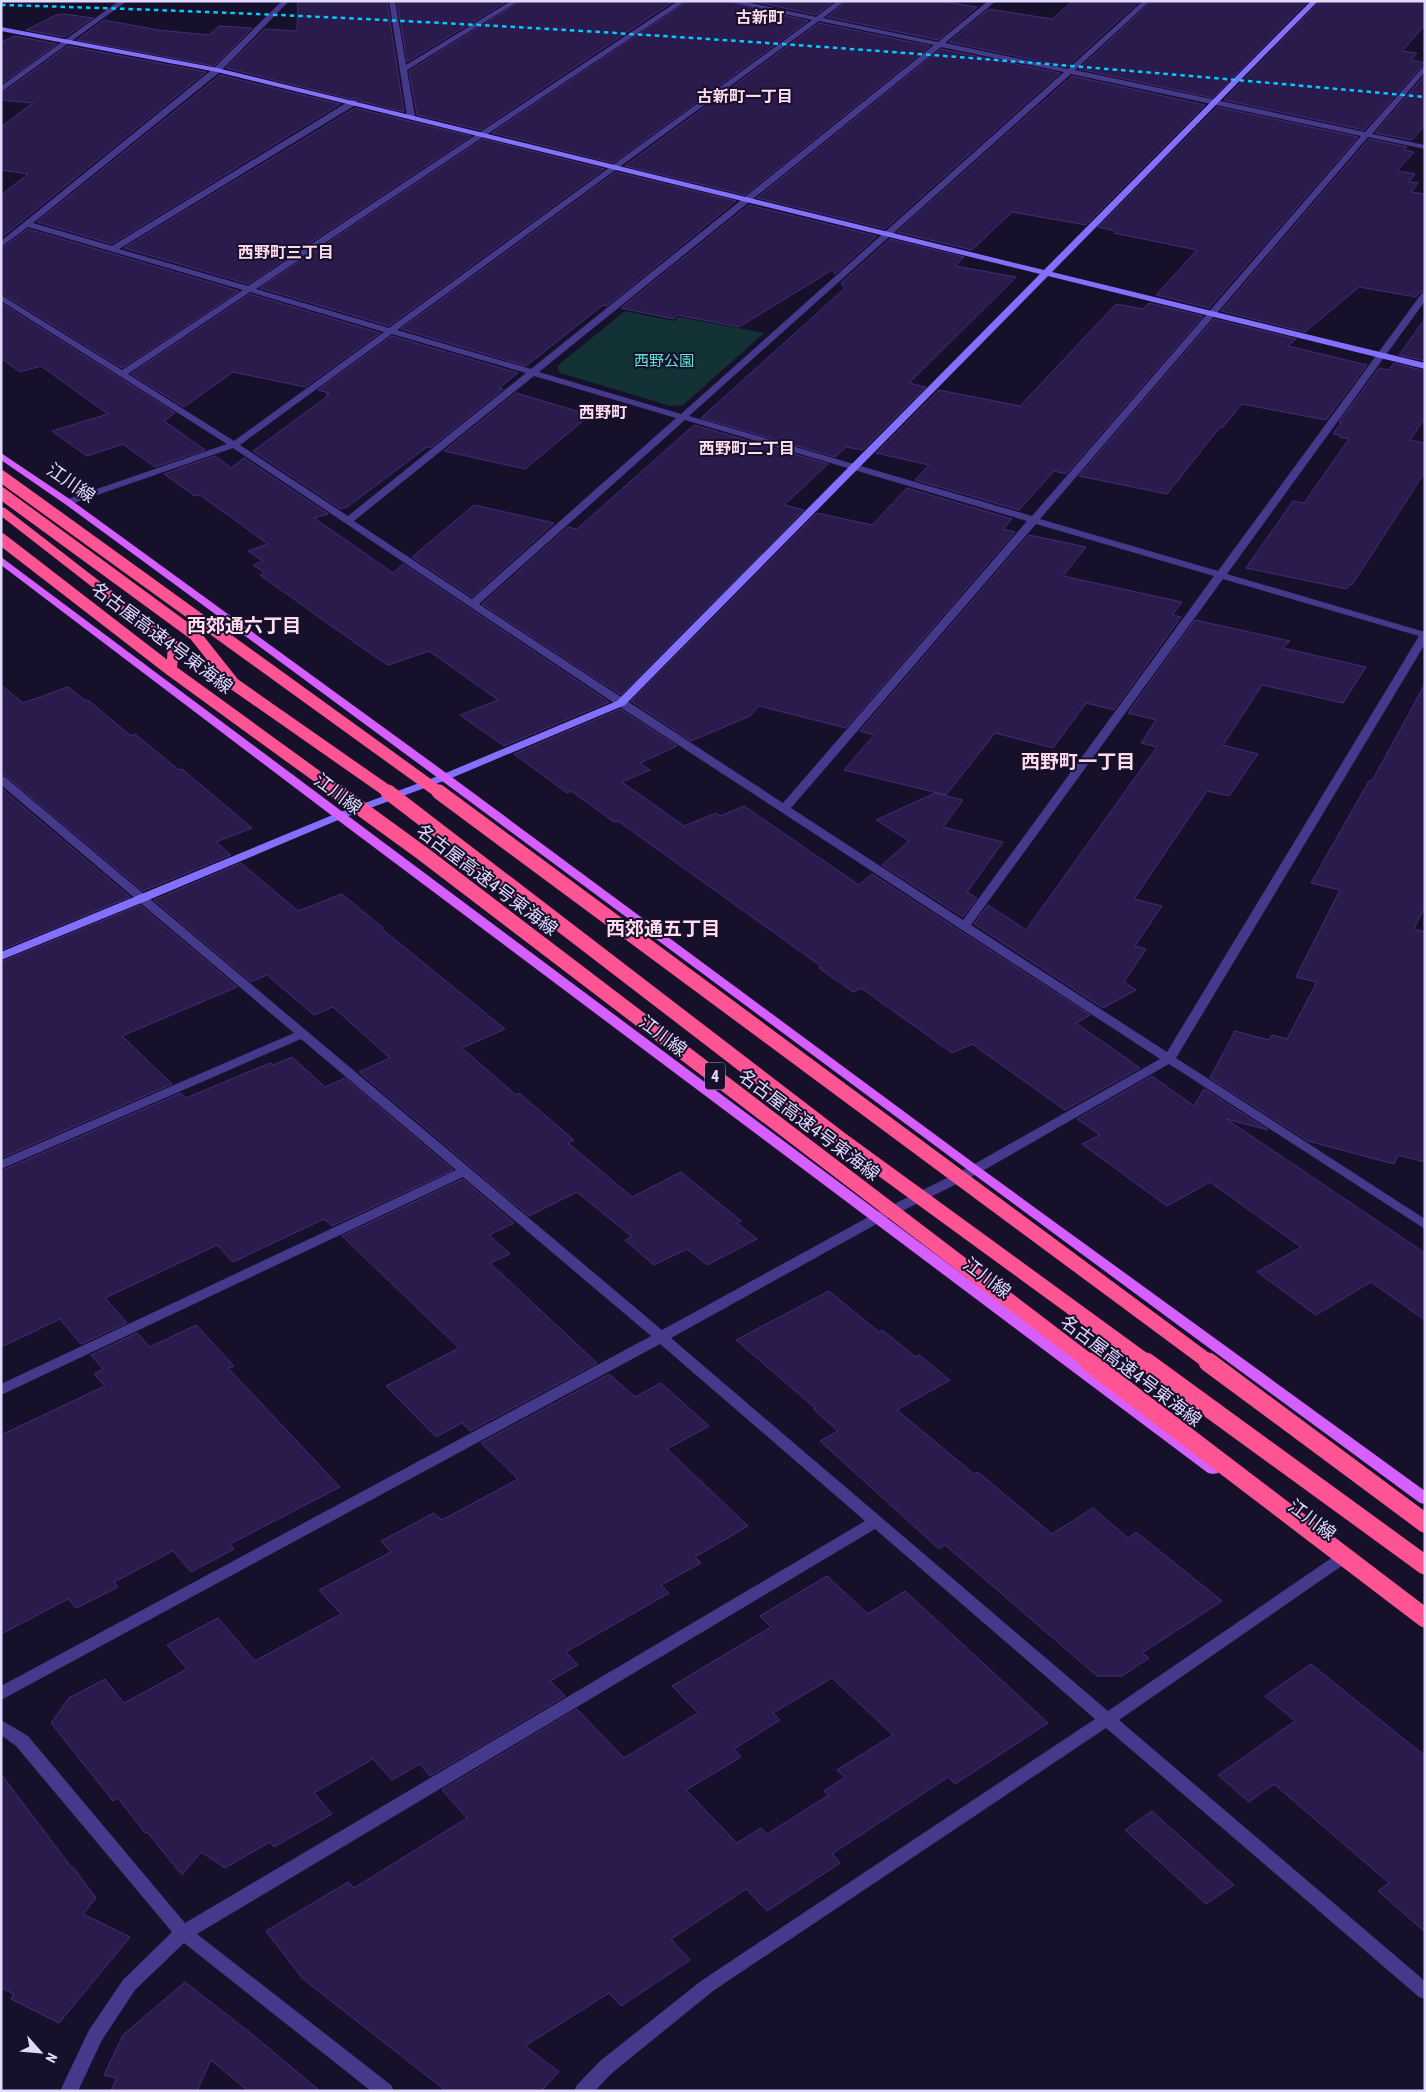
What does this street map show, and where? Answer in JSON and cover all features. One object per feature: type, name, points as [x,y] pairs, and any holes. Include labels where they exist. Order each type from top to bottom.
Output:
[{"type":"highway","name":"名古屋高速4号東海線","points":[[1,476],[488,828],[1425,1523]]},
{"type":"highway","points":[[1,493],[195,635],[234,684],[363,772],[839,1138],[1425,1565]]},
{"type":"highway","points":[[1,510],[174,645],[172,671]]},
{"type":"highway","name":"名古屋高速4号東海線","points":[[1,539],[172,671],[422,853],[1425,1618]]},
{"type":"main road","name":"江川線","points":[[1,456],[68,502],[445,777],[974,1170],[1425,1500]]},
{"type":"main road","name":"江川線","points":[[1,560],[339,816],[1338,1561],[1425,1628]]},
{"type":"street","points":[[1,90],[124,1]]},
{"type":"street","points":[[1,245],[217,70],[286,1]]},
{"type":"street","points":[[392,1],[411,116]]},
{"type":"street","points":[[404,69],[516,1]]},
{"type":"street","points":[[122,374],[683,1]]},
{"type":"street","points":[[731,1],[1425,147]]},
{"type":"street","points":[[68,502],[234,445],[842,1]]},
{"type":"street","points":[[348,521],[993,1]]},
{"type":"street","points":[[472,604],[889,234],[1147,1]]},
{"type":"street","points":[[1,956],[142,900],[339,816],[445,777],[621,703],[1315,1]]},
{"type":"street","points":[[1,29],[217,70],[354,102],[1425,366]]},
{"type":"street","points":[[784,810],[1425,67]]},
{"type":"street","points":[[113,249],[354,102]]},
{"type":"street","points":[[1,1694],[877,1218],[974,1170],[1168,1059],[1425,635],[27,224]]},
{"type":"street","points":[[964,926],[1425,295]]},
{"type":"street","points":[[1,296],[234,445],[784,810],[1425,1225]]},
{"type":"street","points":[[1,779],[661,1337],[1425,1992]]},
{"type":"street","points":[[1,1165],[302,1034]]},
{"type":"street","points":[[1,1390],[465,1171]]},
{"type":"street","points":[[69,2091],[95,2034],[129,1985],[183,1933],[875,1522]]},
{"type":"street","points":[[583,2091],[606,2067],[707,1986],[1106,1720],[1338,1561]]},
{"type":"street","points":[[1,1726],[22,1742],[183,1933],[385,2091]]},
{"type":"green space","name":"西野公園","points":[[625,311],[674,321],[679,317],[764,333],[683,405],[671,406],[560,373],[557,366]]},
{"type":"building","points":[[298,1],[387,1],[404,112],[359,101],[357,98],[350,99],[226,68],[265,29],[297,31]]},
{"type":"building","points":[[397,1],[507,1],[407,62]]},
{"type":"building","points":[[521,1],[674,1],[480,130],[417,115],[409,71]]},
{"type":"building","points":[[688,1],[726,1],[808,21],[613,163],[492,133]]},
{"type":"building","points":[[752,1],[834,1],[816,15]]},
{"type":"building","points":[[847,1],[938,1],[977,7],[938,40],[827,17]]},
{"type":"building","points":[[1073,1],[1140,1],[1067,67],[949,42],[989,9],[1052,19]]},
{"type":"building","points":[[1152,1],[1308,1],[1213,98],[1079,69]]},
{"type":"building","points":[[1320,1],[1425,1],[1425,25],[1402,51],[1417,53],[1411,60],[1425,63],[1364,130],[1224,100]]},
{"type":"building","points":[[64,14],[93,18],[65,37],[26,30],[56,15]]},
{"type":"building","points":[[104,20],[158,30],[209,35],[219,26],[252,28],[214,66],[77,40]]},
{"type":"building","points":[[819,23],[930,46],[745,195],[625,166]]},
{"type":"building","points":[[15,36],[57,44],[1,84],[1,42]]},
{"type":"building","points":[[68,46],[206,72],[1,238],[1,195],[28,174],[1,170],[1,127],[33,103],[1,100],[1,94]]},
{"type":"building","points":[[941,49],[1060,73],[885,229],[757,198]]},
{"type":"building","points":[[220,75],[340,104],[112,244],[37,222]]},
{"type":"building","points":[[1425,75],[1425,125],[1412,140],[1375,133]]},
{"type":"building","points":[[1072,76],[1205,105],[1086,225],[1012,212],[972,250],[897,232]]},
{"type":"building","points":[[1217,107],[1358,137],[1209,308],[1156,295],[1197,250],[1114,233],[1116,231],[1098,227]]},
{"type":"building","points":[[355,108],[471,136],[248,284],[124,248]]},
{"type":"building","points":[[483,139],[604,169],[389,326],[260,288]]},
{"type":"building","points":[[1369,139],[1407,147],[1404,150],[1414,152],[1397,171],[1415,174],[1409,182],[1418,183],[1411,192],[1425,194],[1425,291],[1420,292],[1416,297],[1359,287],[1305,332],[1221,311]]},
{"type":"building","points":[[616,172],[736,201],[607,306],[603,305],[526,366],[401,329]]},
{"type":"building","points":[[749,205],[877,236],[835,274],[832,270],[739,327],[678,315],[674,319],[621,308]]},
{"type":"building","points":[[28,229],[239,291],[122,368],[1,293],[1,249]]},
{"type":"building","points":[[890,239],[964,257],[955,266],[1016,277],[909,383],[926,387],[863,450],[846,447],[835,457],[701,418],[845,288],[841,283]]},
{"type":"building","points":[[250,294],[380,333],[305,387],[233,372],[184,407],[131,374]]},
{"type":"building","points":[[1,303],[175,413],[164,421],[205,450],[155,467],[123,444],[87,456],[52,431],[108,414],[41,366],[20,372],[1,358]]},
{"type":"building","points":[[1149,303],[1203,316],[1066,474],[1054,471],[1019,510],[915,480],[929,465],[876,453],[939,390],[1020,406],[1116,304],[1143,309]]},
{"type":"building","points":[[1214,319],[1296,339],[1288,346],[1367,365],[1326,420],[1242,404],[1222,428],[1220,427],[1167,494],[1079,476]]},
{"type":"building","points":[[1425,319],[1425,361],[1399,355]]},
{"type":"building","points":[[392,336],[518,373],[499,388],[503,389],[430,448],[427,447],[347,507],[341,509],[253,451],[329,395],[326,395],[329,393],[318,390]]},
{"type":"building","points":[[1394,363],[1425,371],[1425,418],[1410,440],[1425,443],[1425,472],[1352,585],[1350,584],[1347,589],[1246,568],[1293,501],[1304,503],[1349,439],[1333,434],[1341,423],[1339,422],[1379,368],[1389,370]]},
{"type":"building","points":[[516,393],[590,415],[525,469],[444,451]]},
{"type":"building","points":[[694,425],[828,464],[784,505],[804,510],[621,695],[482,604],[568,527],[577,529]]},
{"type":"building","points":[[215,456],[231,468],[244,458],[328,514],[314,518],[393,573],[403,564],[609,702],[504,746],[460,715],[498,700],[429,651],[388,665],[361,647],[260,575],[265,573],[253,565],[263,561],[248,551],[268,544],[200,495],[195,496],[164,474]]},
{"type":"building","points":[[907,488],[1012,519],[1003,529],[1015,532],[846,728],[759,706],[750,716],[691,741],[631,701],[817,513],[872,525]]},
{"type":"building","points":[[474,505],[554,523],[472,597],[412,557]]},
{"type":"building","points":[[1029,535],[1086,547],[1063,576],[1182,602],[1172,615],[1181,617],[1114,710],[1086,703],[1053,748],[995,733],[946,795],[844,770],[874,735],[860,731]]},
{"type":"building","points":[[1195,620],[1290,641],[1283,648],[1366,667],[1343,703],[1262,685],[1223,745],[1258,754],[1229,796],[1207,791],[1134,899],[1162,906],[1135,946],[1146,949],[1124,982],[1136,990],[1103,1008],[974,924],[988,905],[1026,930],[1157,747],[1141,743],[1156,720],[1128,713]]},
{"type":"building","points":[[1425,684],[1425,906],[1414,929],[1425,932],[1425,1162],[1398,1155],[1394,1164],[1308,1141],[1210,1078],[1235,1031],[1269,1040],[1272,1035],[1287,1039],[1317,982],[1296,977],[1340,890],[1311,883],[1369,781],[1372,781]]},
{"type":"building","points":[[1,685],[23,703],[68,687],[86,701],[88,700],[131,736],[135,734],[179,770],[182,769],[252,828],[216,842],[231,855],[143,891],[6,776],[1,774]]},
{"type":"building","points":[[620,709],[677,746],[640,763],[650,770],[622,782],[684,826],[716,813],[720,816],[744,806],[859,885],[872,874],[1090,1015],[1076,1023],[1140,1068],[1065,1110],[972,1044],[952,1053],[861,988],[853,992],[819,968],[822,967],[618,821],[614,822],[571,791],[567,793],[514,754]]},
{"type":"building","points":[[1,788],[130,897],[1,950]]},
{"type":"building","points":[[935,793],[963,800],[943,827],[1003,842],[967,892],[977,898],[963,917],[882,865],[909,841],[876,820]]},
{"type":"building","points":[[241,863],[298,911],[342,894],[505,1029],[462,1048],[516,1095],[519,1093],[574,1140],[568,1143],[632,1197],[681,1172],[741,1221],[737,1223],[757,1239],[707,1265],[687,1249],[654,1265],[625,1240],[632,1237],[577,1192],[529,1216],[359,1072],[390,1058],[333,1007],[314,1015],[267,975],[251,982],[154,900]]},
{"type":"building","points":[[140,905],[237,987],[122,1036],[172,1084],[1,1158],[1,962]]},
{"type":"building","points":[[292,1057],[325,1087],[345,1078],[453,1170],[332,1226],[324,1219],[233,1262],[217,1245],[105,1298],[127,1323],[81,1344],[60,1319],[1,1347],[1,1171],[181,1093],[186,1098],[270,1063],[273,1065]]},
{"type":"building","points":[[1152,1076],[1194,1106],[1204,1089],[1268,1130],[1226,1119],[1425,1253],[1425,1320],[1371,1282],[1316,1315],[1257,1272],[1301,1247],[1210,1182],[1167,1206],[1082,1144],[1100,1135],[1077,1119]]},
{"type":"building","points":[[463,1179],[514,1223],[489,1235],[510,1254],[490,1263],[597,1363],[470,1431],[462,1423],[436,1437],[386,1386],[459,1348],[342,1236]]},
{"type":"building","points":[[829,1291],[879,1332],[882,1330],[916,1357],[919,1355],[950,1380],[897,1410],[974,1474],[978,1472],[1052,1534],[1093,1508],[1128,1538],[1136,1532],[1222,1601],[1142,1653],[1149,1658],[1122,1676],[1097,1676],[945,1545],[939,1549],[820,1441],[838,1431],[813,1409],[815,1408],[736,1340]]},
{"type":"building","points":[[196,1325],[234,1366],[228,1368],[340,1487],[230,1544],[234,1549],[191,1572],[173,1551],[114,1582],[118,1587],[76,1608],[68,1599],[1,1634],[1,1435],[105,1386],[94,1374],[103,1369],[91,1355],[137,1333],[150,1347]]},
{"type":"building","points":[[609,1374],[635,1397],[661,1383],[709,1426],[667,1449],[748,1526],[695,1557],[701,1563],[661,1585],[669,1593],[566,1652],[578,1665],[550,1681],[565,1696],[430,1776],[420,1764],[392,1780],[373,1759],[314,1793],[332,1814],[274,1847],[270,1842],[225,1868],[201,1852],[182,1875],[147,1832],[145,1833],[118,1798],[113,1801],[51,1723],[69,1698],[105,1679],[124,1703],[187,1669],[167,1645],[218,1618],[255,1661],[341,1614],[319,1590],[391,1552],[381,1541],[434,1513],[442,1520],[518,1479],[481,1443]]},
{"type":"building","points":[[827,1576],[868,1614],[905,1591],[1048,1723],[955,1784],[948,1777],[832,1854],[840,1863],[767,1911],[746,1889],[671,1939],[690,1960],[621,2006],[609,1993],[525,2046],[559,2072],[541,2091],[446,2091],[303,1979],[266,1931],[348,1882],[354,1888],[467,1818],[442,1790],[577,1709],[624,1758],[698,1713],[672,1686],[771,1627],[760,1616]],"holes":[[[832,1678],[893,1735],[837,1770],[845,1777],[824,1791],[829,1795],[767,1834],[761,1828],[737,1843],[686,1790],[741,1757],[734,1749],[780,1720],[773,1713]]]},
{"type":"building","points":[[1311,1664],[1425,1756],[1425,1932],[1378,1891],[1389,1883],[1274,1784],[1249,1802],[1218,1775],[1295,1721],[1265,1696]]},
{"type":"building","points":[[1,1774],[96,1898],[83,1914],[130,1937],[59,2023],[11,1999],[14,1994],[1,1988]]},
{"type":"building","points":[[1152,1811],[1234,1885],[1206,1904],[1125,1830]]},
{"type":"building","points":[[185,1982],[320,2091],[248,2091],[211,2060],[197,2091],[111,2091],[117,2078],[104,2075],[123,2035]]},
{"type":"railway","points":[[1,5],[357,19],[714,39],[1070,66],[1425,97]]},
{"type":"district","name":"古新町","points":[[760,17]]},
{"type":"district","name":"古新町一丁目","points":[[745,96]]},
{"type":"district","name":"西野町三丁目","points":[[286,252]]},
{"type":"district","name":"西野町","points":[[603,412]]},
{"type":"district","name":"西野町二丁目","points":[[747,448]]},
{"type":"district","name":"西郊通六丁目","points":[[244,625]]},
{"type":"district","name":"西野町一丁目","points":[[1078,761]]},
{"type":"district","name":"西郊通五丁目","points":[[663,928]]}]
